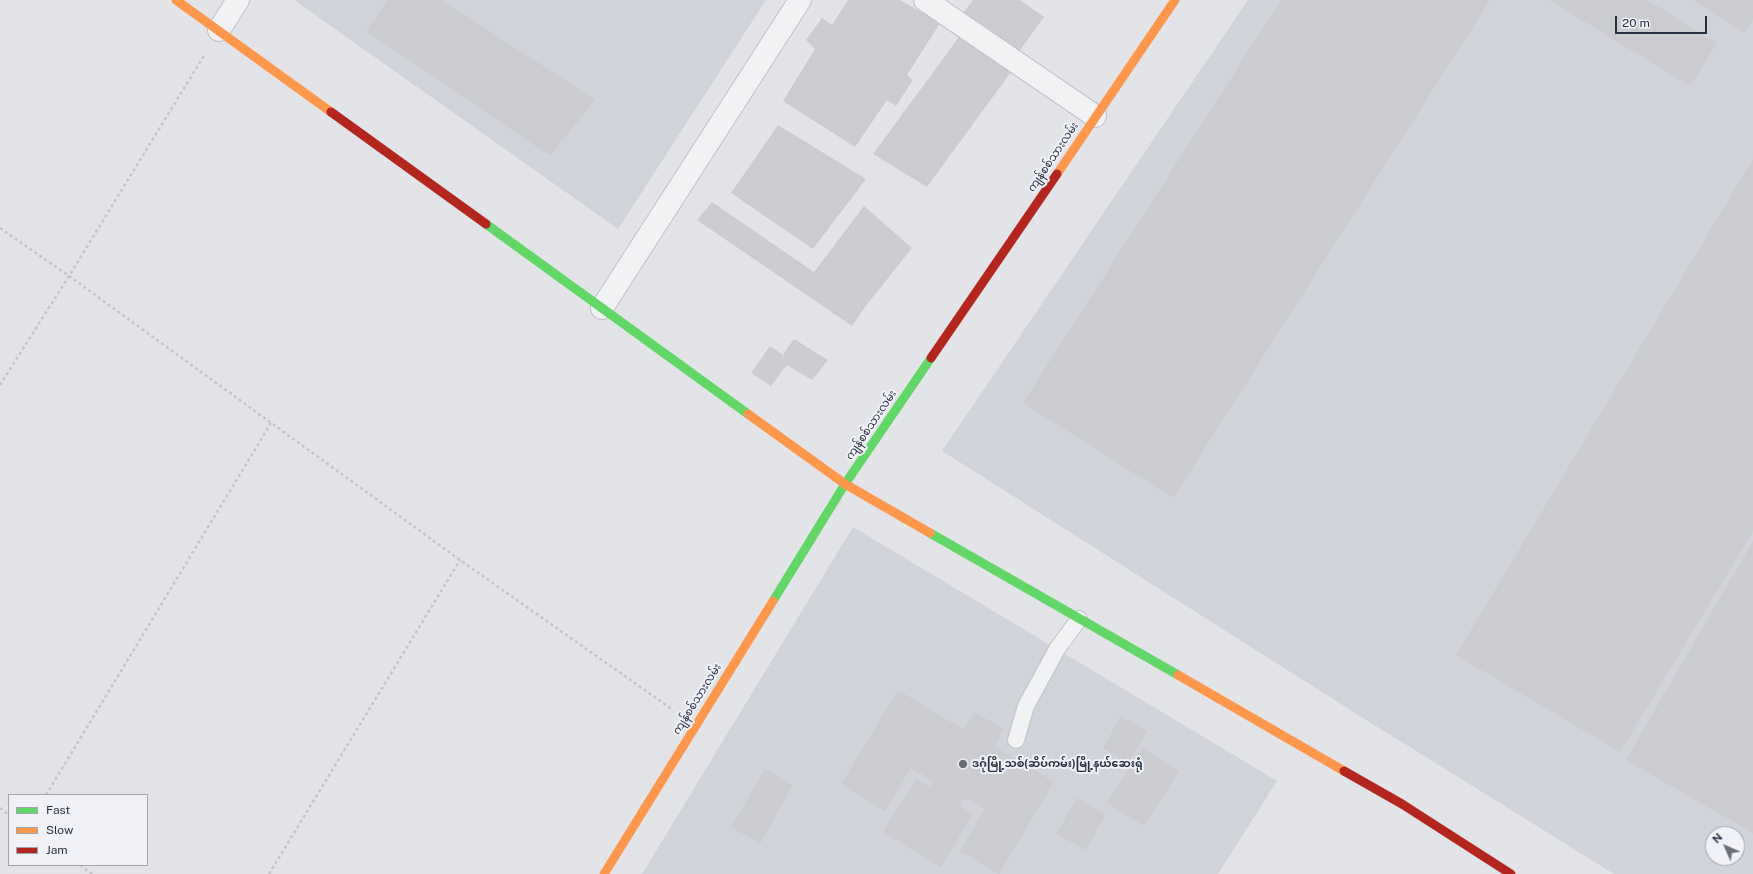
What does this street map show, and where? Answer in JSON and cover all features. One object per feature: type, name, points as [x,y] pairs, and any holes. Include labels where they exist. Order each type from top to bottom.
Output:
[{"type":"street","points":[[176,0],[844,484],[1402,804],[1511,874]]},
{"type":"street","points":[[219,30],[238,0]]},
{"type":"street","points":[[602,308],[800,0]]},
{"type":"street","points":[[925,0],[1095,116]]},
{"type":"street","name":"ကျန်စစ်သားလမ်း","points":[[604,874],[844,484],[1174,0]]},
{"type":"lane","points":[[1016,740],[1026,706],[1057,650],[1079,618]]},
{"type":"path","points":[[0,385],[69,276],[219,30]]},
{"type":"path","points":[[0,228],[69,276],[460,560],[695,725]]},
{"type":"path","points":[[47,794],[271,423]]},
{"type":"path","points":[[269,874],[460,560]]},
{"type":"path","points":[[0,808],[8,814]]},
{"type":"path","points":[[81,866],[92,874]]},
{"type":"shaded area","points":[[294,0],[766,0],[618,229]]},
{"type":"shaded area","points":[[1248,0],[1753,0],[1753,874],[1614,874],[1355,713],[942,451]]},
{"type":"shaded area","points":[[853,527],[1277,781],[1218,874],[642,874]]},
{"type":"building","points":[[388,0],[442,0],[595,100],[550,156],[366,31]]},
{"type":"building","points":[[848,0],[900,0],[940,23],[907,75],[913,80],[896,106],[887,100],[855,147],[783,101],[815,49],[806,40],[822,18],[832,25]]},
{"type":"building","points":[[973,0],[1020,0],[1044,17],[1018,53],[963,13]]},
{"type":"building","points":[[1281,0],[1490,0],[1173,498],[1023,403]]},
{"type":"building","points":[[1549,0],[1647,0],[1717,43],[1690,86]]},
{"type":"building","points":[[1693,0],[1753,0],[1753,20],[1744,33]]},
{"type":"building","points":[[959,37],[1011,72],[927,187],[873,154]]},
{"type":"building","points":[[778,125],[866,179],[813,249],[731,193]]},
{"type":"building","points":[[1753,159],[1753,531],[1620,752],[1456,655]]},
{"type":"building","points":[[712,202],[814,272],[864,206],[912,248],[865,307],[852,326],[697,220]]},
{"type":"building","points":[[794,339],[828,360],[812,380],[787,365],[771,386],[751,373],[770,346],[782,354],[786,362],[783,354]]},
{"type":"building","points":[[1753,541],[1753,833],[1745,828],[1745,826],[1741,826],[1626,760]]},
{"type":"building","points":[[898,690],[964,730],[974,712],[1004,729],[994,746],[1054,782],[999,874],[960,851],[985,809],[965,798],[960,806],[973,814],[941,867],[883,832],[916,779],[930,787],[934,781],[911,768],[885,811],[841,784]]},
{"type":"building","points":[[1121,716],[1147,731],[1129,763],[1103,748]]},
{"type":"building","points":[[1142,747],[1179,771],[1144,826],[1107,803]]},
{"type":"building","points":[[765,769],[793,785],[760,844],[731,827]]},
{"type":"building","points":[[1077,798],[1106,814],[1086,850],[1056,834]]},
{"type":"traffic: fast","points":[[486,224],[748,414]]},
{"type":"traffic: fast","points":[[773,601],[845,484],[931,358]]},
{"type":"traffic: fast","points":[[930,533],[1178,675]]},
{"type":"traffic: slow","points":[[176,0],[331,112]]},
{"type":"traffic: slow","points":[[1057,174],[1175,0]]},
{"type":"traffic: slow","points":[[748,414],[845,484],[930,533]]},
{"type":"traffic: slow","points":[[604,874],[773,601]]},
{"type":"traffic: slow","points":[[1178,675],[1344,771]]},
{"type":"traffic: jam","points":[[331,112],[486,224]]},
{"type":"traffic: jam","points":[[931,358],[1057,174]]},
{"type":"traffic: jam","points":[[1344,771],[1402,804],[1511,874]]},
{"type":"place","name":"ဒဂုံမြို့သစ်(ဆိပ်ကမ်း)မြို့နယ်ဆေးရုံ","points":[[963,764]]}]
